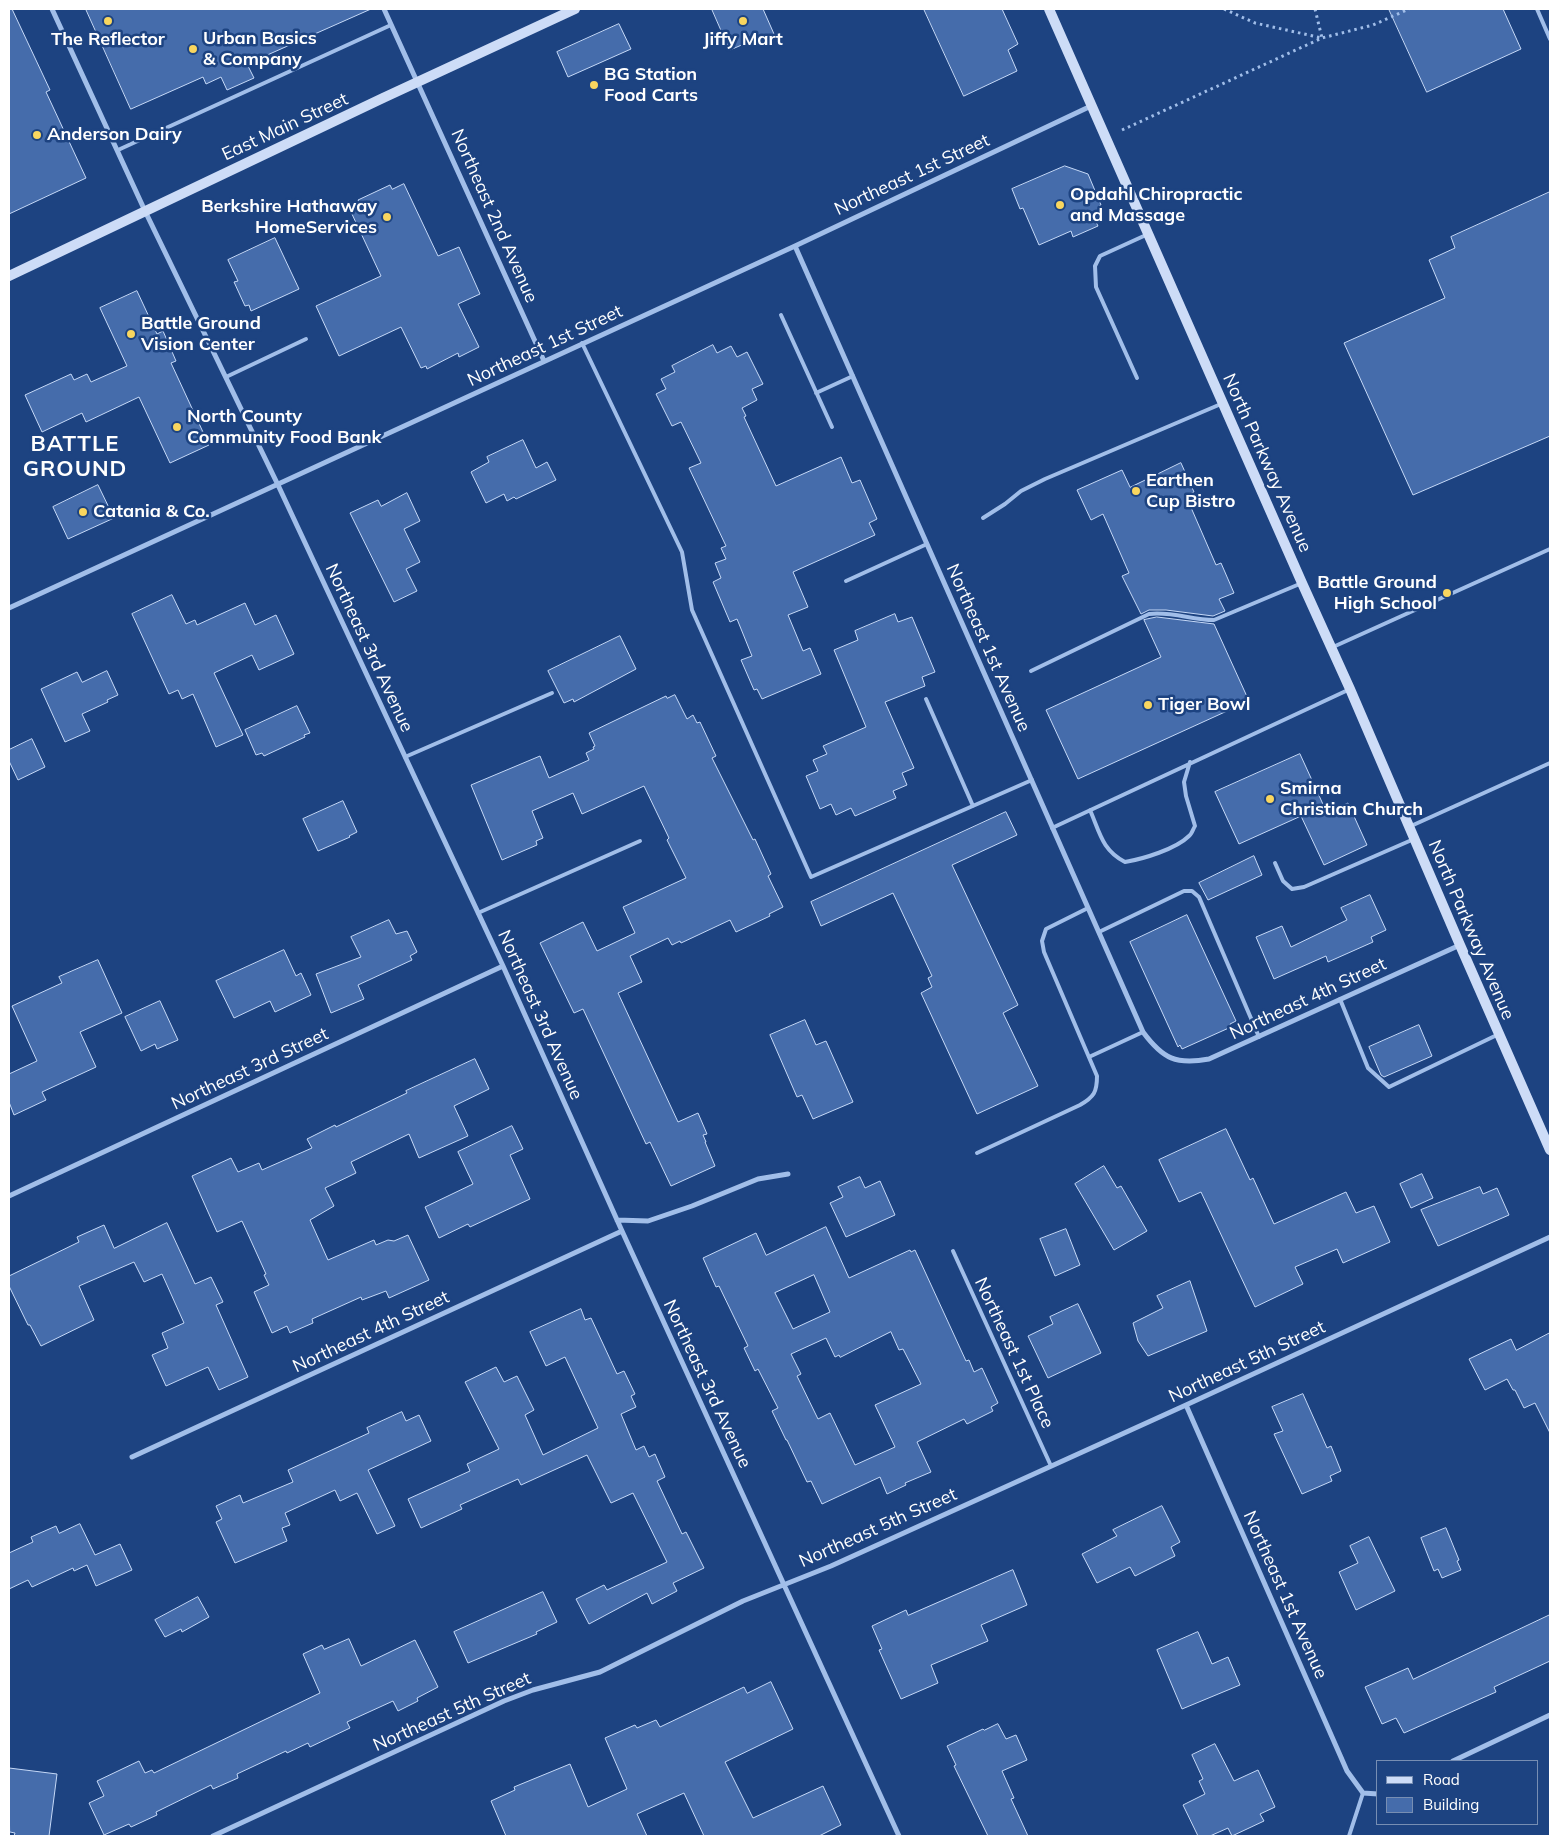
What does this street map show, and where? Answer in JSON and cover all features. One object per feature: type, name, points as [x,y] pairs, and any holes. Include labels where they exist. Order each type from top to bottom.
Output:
[{"type":"street","name":"Northeast 3rd Avenue","points":[[52,9],[146,211],[278,485],[503,966],[899,1836]]},
{"type":"street","name":"Northeast 2nd Avenue","points":[[384,9],[544,361]]},
{"type":"street","name":"East Main Street","points":[[9,276],[575,9]]},
{"type":"street","name":"North Parkway Avenue","points":[[1049,9],[1350,689],[1550,1150]]},
{"type":"street","name":"Northeast 1st Street","points":[[9,608],[795,246],[1092,106]]},
{"type":"street","name":"Northeast 1st Avenue","points":[[795,246],[1143,1032],[1152,1044],[1165,1055]]},
{"type":"street","name":"Northeast 4th Street","points":[[1165,1055],[1180,1062],[1210,1059],[1460,945]]},
{"type":"street","name":"Northeast 3rd Street","points":[[9,1196],[503,966]]},
{"type":"street","points":[[617,1220],[648,1221],[692,1206],[758,1179],[788,1174]]},
{"type":"street","name":"Northeast 4th Street","points":[[132,1457],[622,1231]]},
{"type":"street","name":"Northeast 5th Street","points":[[213,1836],[504,1701],[533,1690],[600,1672],[743,1601],[840,1562],[1550,1237]]},
{"type":"street","name":"Northeast 1st Avenue","points":[[1186,1405],[1347,1772],[1363,1793]]},
{"type":"street","points":[[1455,1760],[1550,1715]]},
{"type":"street","points":[[1363,1793],[1376,1794]]},
{"type":"lane","points":[[1537,9],[1550,39]]},
{"type":"lane","points":[[118,150],[392,25]]},
{"type":"lane","points":[[1137,378],[1096,287],[1095,266],[1100,256],[1148,234]]},
{"type":"lane","points":[[781,315],[832,427]]},
{"type":"lane","points":[[226,377],[306,339]]},
{"type":"lane","points":[[582,343],[682,552],[692,610],[812,877],[1032,780]]},
{"type":"lane","points":[[816,393],[853,376]]},
{"type":"lane","points":[[983,518],[1021,491],[1045,479],[1223,403]]},
{"type":"lane","points":[[846,581],[927,544]]},
{"type":"lane","points":[[1331,648],[1550,549]]},
{"type":"lane","points":[[1031,672],[1149,614],[1163,612],[1200,620],[1214,620],[1302,583]]},
{"type":"lane","points":[[1052,828],[1350,689]]},
{"type":"lane","points":[[405,758],[552,693]]},
{"type":"lane","points":[[926,699],[973,806]]},
{"type":"lane","points":[[1090,810],[1103,842],[1109,851],[1125,862],[1140,860],[1179,844],[1190,835],[1195,826],[1184,782],[1190,762]]},
{"type":"lane","points":[[1409,827],[1550,763]]},
{"type":"lane","points":[[1275,863],[1283,881],[1292,889],[1304,887],[1414,839]]},
{"type":"lane","points":[[478,913],[640,841]]},
{"type":"lane","points":[[1099,932],[1184,891],[1192,892],[1199,897],[1259,1037]]},
{"type":"lane","points":[[977,1153],[1080,1106],[1090,1099],[1097,1088],[1098,1076],[1044,952],[1042,941],[1046,929],[1088,908]]},
{"type":"lane","points":[[1340,999],[1368,1068],[1389,1087],[1499,1034]]},
{"type":"lane","points":[[1090,1057],[1143,1032]]},
{"type":"lane","name":"Northeast 1st Place","points":[[953,1251],[1051,1466]]},
{"type":"lane","points":[[1348,1836],[1363,1793]]},
{"type":"path","points":[[1224,9],[1255,22],[1322,38]]},
{"type":"path","points":[[1315,9],[1322,38]]},
{"type":"path","points":[[1106,138],[1322,38],[1373,25],[1409,9]]},
{"type":"building","name":"Anderson Dairy","points":[[9,9],[12,9],[50,90],[46,92],[86,178],[9,214]]},
{"type":"building","name":"Urban Basics & Company","points":[[86,9],[371,9],[247,64],[254,78],[227,90],[221,77],[206,84],[203,77],[131,109]]},
{"type":"building","name":"Jiffy Mart","points":[[712,9],[763,9],[774,34],[752,44],[751,41],[730,50]]},
{"type":"building","points":[[924,9],[1002,9],[1018,44],[1008,50],[1017,71],[964,96]]},
{"type":"building","points":[[1389,9],[1503,9],[1521,49],[1427,92]]},
{"type":"building","points":[[619,24],[631,49],[568,77],[557,52]]},
{"type":"building","name":"Opdahl Chiropractic and Massage","points":[[1065,166],[1088,174],[1103,214],[1094,218],[1098,226],[1073,237],[1071,231],[1039,245],[1023,208],[1020,209],[1012,189]]},
{"type":"building","points":[[404,184],[438,256],[459,247],[480,294],[458,304],[479,347],[459,357],[458,353],[427,369],[426,366],[421,368],[401,327],[339,356],[316,306],[381,276],[351,212],[361,207],[358,200],[390,185],[392,189]]},
{"type":"building","points":[[1550,192],[1550,436],[1413,495],[1344,343],[1445,298],[1429,260],[1455,248],[1451,237]]},
{"type":"building","points":[[275,238],[299,289],[251,311],[249,305],[245,306],[234,282],[238,281],[228,260]]},
{"type":"building","points":[[137,291],[157,334],[163,331],[176,361],[171,363],[209,445],[170,463],[139,397],[86,422],[82,413],[42,432],[25,395],[71,374],[74,380],[87,374],[91,382],[127,366],[100,308]]},
{"type":"building","points":[[713,345],[717,353],[731,346],[737,357],[747,352],[763,384],[752,389],[757,400],[742,408],[746,416],[744,417],[776,486],[841,457],[852,483],[860,480],[877,519],[869,523],[875,535],[793,572],[808,607],[788,615],[803,651],[810,648],[821,674],[762,699],[757,689],[754,690],[741,660],[752,656],[737,619],[730,622],[713,582],[721,578],[715,563],[726,559],[721,548],[726,546],[689,468],[701,463],[681,422],[672,426],[656,394],[666,389],[661,379],[675,372],[672,366]]},
{"type":"building","points":[[523,440],[536,468],[547,462],[556,480],[516,499],[514,497],[507,501],[504,494],[486,503],[471,472],[489,462],[487,457]]},
{"type":"building","points":[[1181,463],[1194,492],[1186,496],[1216,565],[1221,563],[1234,593],[1219,599],[1225,611],[1213,616],[1166,610],[1149,610],[1141,614],[1122,576],[1129,573],[1103,514],[1091,520],[1077,490],[1122,470],[1130,487]]},
{"type":"building","name":"Catania & Co.","points":[[98,485],[114,518],[68,539],[53,507]]},
{"type":"building","points":[[407,493],[420,521],[404,529],[420,562],[406,569],[417,591],[394,602],[350,513],[378,500],[381,506]]},
{"type":"building","points":[[172,595],[186,624],[195,620],[197,625],[245,603],[255,625],[276,615],[294,654],[259,670],[252,655],[214,673],[243,735],[216,747],[193,694],[182,699],[178,690],[169,694],[132,614]]},
{"type":"building","points":[[895,614],[898,622],[912,617],[935,672],[922,677],[925,686],[885,702],[914,768],[902,773],[907,785],[893,791],[896,798],[855,816],[851,808],[836,815],[831,804],[820,809],[806,776],[818,771],[813,760],[827,754],[823,746],[866,727],[834,650],[858,640],[855,631]]},
{"type":"building","name":"Tiger Bowl","points":[[1157,617],[1214,624],[1249,701],[1078,779],[1046,710],[1161,657],[1144,620]]},
{"type":"building","points":[[620,636],[636,669],[574,702],[573,699],[564,703],[548,671]]},
{"type":"building","points":[[107,671],[118,695],[107,700],[108,702],[82,714],[90,731],[65,742],[41,689],[77,672],[82,682]]},
{"type":"building","points":[[675,695],[687,719],[693,715],[697,723],[700,722],[716,756],[712,758],[753,840],[755,839],[771,874],[768,876],[783,907],[769,914],[770,916],[736,932],[730,920],[681,943],[680,941],[672,945],[668,938],[630,956],[642,982],[618,993],[678,1122],[698,1113],[707,1134],[703,1135],[705,1142],[715,1166],[671,1186],[650,1142],[646,1144],[583,1009],[574,1013],[540,943],[583,922],[597,951],[635,933],[623,907],[686,878],[667,840],[669,838],[644,786],[582,814],[573,793],[532,811],[543,838],[536,841],[537,845],[502,860],[471,785],[540,756],[549,778],[589,760],[586,753],[594,749],[593,747],[595,746],[589,733],[666,696],[667,698]]},
{"type":"building","points":[[297,706],[310,733],[264,756],[262,753],[256,755],[245,730]]},
{"type":"building","points":[[32,739],[45,767],[18,780],[9,761],[9,750]]},
{"type":"building","name":"Smirna Christian Church","points":[[1300,754],[1327,813],[1348,803],[1367,845],[1324,865],[1301,816],[1239,844],[1215,792]]},
{"type":"building","points":[[343,801],[357,832],[318,851],[303,819]]},
{"type":"building","points":[[1006,812],[1017,835],[952,865],[1018,1005],[1003,1013],[1038,1086],[977,1114],[921,993],[932,987],[928,978],[932,976],[893,893],[821,926],[811,902]]},
{"type":"building","points":[[1254,856],[1262,875],[1208,900],[1199,883]]},
{"type":"building","points":[[1370,895],[1386,930],[1371,937],[1373,942],[1328,962],[1326,956],[1274,979],[1256,937],[1282,926],[1291,947],[1347,920],[1341,908]]},
{"type":"building","points":[[1187,915],[1236,1021],[1230,1024],[1231,1027],[1182,1049],[1180,1045],[1178,1047],[1130,942]]},
{"type":"building","points":[[389,920],[396,934],[407,931],[417,952],[410,956],[412,960],[358,985],[364,999],[331,1013],[316,974],[361,957],[351,937]]},
{"type":"building","points":[[284,950],[296,976],[301,973],[311,995],[275,1012],[270,1001],[234,1018],[216,981]]},
{"type":"building","points":[[98,960],[122,1013],[80,1032],[96,1067],[42,1092],[46,1100],[14,1115],[9,1102],[9,1074],[37,1061],[12,1006],[62,983],[59,977]]},
{"type":"building","points":[[160,1001],[178,1040],[157,1049],[155,1044],[141,1051],[125,1017]]},
{"type":"building","points":[[805,1020],[816,1045],[826,1041],[853,1102],[813,1119],[802,1095],[797,1097],[770,1035]]},
{"type":"building","points":[[1419,1025],[1432,1056],[1384,1077],[1381,1075],[1369,1047]]},
{"type":"building","points":[[475,1059],[489,1089],[454,1106],[468,1136],[419,1158],[409,1134],[351,1162],[356,1173],[325,1188],[334,1206],[310,1220],[328,1260],[374,1240],[376,1245],[388,1240],[394,1241],[408,1235],[429,1280],[389,1298],[386,1291],[362,1300],[361,1297],[312,1319],[313,1323],[290,1333],[287,1326],[272,1333],[254,1292],[269,1285],[264,1275],[266,1274],[242,1221],[217,1232],[192,1176],[231,1158],[238,1172],[259,1163],[262,1170],[312,1148],[307,1139],[335,1125],[336,1127],[407,1093],[406,1091]]},
{"type":"building","points":[[512,1126],[523,1149],[510,1155],[530,1199],[470,1227],[468,1224],[439,1238],[425,1207],[473,1184],[458,1152]]},
{"type":"building","points":[[1226,1129],[1250,1180],[1253,1178],[1274,1224],[1346,1192],[1356,1213],[1374,1206],[1390,1242],[1343,1263],[1337,1249],[1295,1267],[1303,1284],[1255,1307],[1201,1192],[1179,1202],[1159,1160]]},
{"type":"building","points":[[1104,1166],[1117,1188],[1121,1186],[1147,1231],[1114,1250],[1075,1184]]},
{"type":"building","points":[[1422,1174],[1433,1198],[1411,1208],[1400,1184]]},
{"type":"building","points":[[860,1177],[865,1188],[880,1181],[895,1215],[846,1237],[830,1203],[843,1197],[838,1187]]},
{"type":"building","points":[[1480,1187],[1483,1194],[1497,1188],[1509,1215],[1438,1246],[1421,1210]]},
{"type":"building","points":[[167,1223],[195,1284],[211,1277],[223,1302],[216,1305],[248,1377],[219,1390],[208,1367],[166,1386],[152,1355],[168,1348],[162,1333],[184,1323],[162,1274],[144,1282],[134,1262],[79,1286],[94,1320],[41,1346],[30,1325],[28,1325],[9,1286],[9,1276],[79,1242],[77,1237],[104,1225],[114,1248]]},
{"type":"building","points":[[826,1227],[849,1278],[910,1250],[911,1252],[915,1250],[966,1361],[969,1360],[974,1372],[982,1368],[998,1403],[991,1407],[993,1411],[967,1424],[964,1419],[917,1442],[931,1472],[905,1483],[906,1485],[887,1494],[880,1477],[822,1504],[811,1481],[807,1482],[786,1440],[772,1411],[778,1408],[758,1369],[755,1371],[744,1348],[748,1346],[719,1286],[716,1287],[703,1258],[756,1233],[766,1255]],"holes":[[[814,1275],[830,1312],[793,1329],[775,1293]],[[891,1332],[899,1350],[903,1349],[921,1384],[875,1405],[895,1447],[855,1465],[830,1413],[818,1419],[797,1376],[801,1374],[791,1354],[826,1338],[835,1357],[839,1355],[840,1357]]]},
{"type":"building","points":[[1066,1229],[1080,1265],[1055,1276],[1040,1239]]},
{"type":"building","points":[[1190,1281],[1207,1331],[1148,1356],[1138,1341],[1133,1323],[1163,1308],[1157,1296]]},
{"type":"building","points":[[1078,1304],[1101,1353],[1048,1378],[1028,1336],[1053,1324],[1050,1317]]},
{"type":"building","points":[[581,1309],[585,1320],[591,1318],[617,1374],[624,1371],[635,1394],[631,1396],[636,1407],[621,1414],[636,1450],[644,1446],[649,1457],[655,1454],[665,1477],[657,1481],[682,1534],[686,1532],[704,1568],[673,1583],[677,1591],[652,1604],[647,1593],[589,1624],[576,1599],[604,1585],[607,1590],[667,1562],[633,1493],[611,1503],[587,1455],[521,1485],[518,1479],[460,1505],[462,1509],[421,1528],[408,1499],[470,1471],[467,1464],[499,1449],[465,1382],[496,1367],[504,1382],[517,1376],[534,1410],[525,1415],[543,1455],[598,1428],[565,1357],[546,1366],[530,1332]]},
{"type":"building","points":[[1550,1333],[1550,1433],[1535,1403],[1524,1408],[1507,1379],[1485,1390],[1469,1359],[1511,1339],[1516,1350]]},
{"type":"building","points":[[1303,1394],[1327,1448],[1331,1446],[1341,1471],[1330,1476],[1332,1481],[1302,1494],[1274,1434],[1283,1431],[1272,1407]]},
{"type":"building","points":[[402,1412],[406,1421],[419,1415],[431,1441],[368,1470],[395,1526],[377,1534],[357,1493],[340,1501],[335,1490],[285,1513],[290,1525],[282,1528],[287,1541],[235,1563],[216,1522],[222,1519],[216,1506],[240,1495],[243,1503],[293,1482],[288,1470],[369,1433],[367,1428]]},
{"type":"building","points":[[1162,1506],[1180,1542],[1171,1547],[1175,1556],[1135,1576],[1130,1567],[1097,1583],[1082,1554],[1117,1536],[1113,1530]]},
{"type":"building","points":[[80,1524],[95,1555],[120,1544],[132,1570],[96,1586],[87,1565],[74,1571],[73,1568],[32,1587],[28,1580],[9,1589],[9,1553],[33,1542],[31,1537],[56,1526],[59,1533]]},
{"type":"building","points":[[1446,1528],[1461,1570],[1442,1578],[1438,1569],[1434,1571],[1421,1538]]},
{"type":"building","points":[[1369,1537],[1395,1591],[1356,1610],[1339,1572],[1358,1563],[1350,1546]]},
{"type":"building","points":[[1013,1570],[1027,1605],[981,1625],[988,1641],[931,1665],[938,1683],[901,1699],[879,1650],[882,1649],[872,1626],[906,1610],[908,1615]]},
{"type":"building","points":[[543,1592],[557,1622],[536,1632],[537,1634],[468,1663],[454,1632]]},
{"type":"building","points":[[198,1597],[209,1617],[182,1632],[181,1629],[165,1637],[155,1620]]},
{"type":"building","points":[[1550,1615],[1550,1661],[1494,1687],[1496,1692],[1404,1733],[1396,1718],[1382,1724],[1365,1687],[1408,1668],[1413,1679]]},
{"type":"building","points":[[1198,1632],[1212,1664],[1228,1657],[1240,1685],[1182,1709],[1157,1650]]},
{"type":"building","points":[[349,1639],[361,1666],[415,1640],[438,1687],[417,1698],[418,1701],[398,1711],[393,1701],[347,1722],[350,1728],[310,1747],[308,1743],[287,1753],[286,1751],[237,1774],[238,1778],[213,1789],[211,1785],[156,1812],[157,1815],[131,1827],[129,1824],[104,1835],[89,1803],[104,1796],[97,1781],[139,1761],[145,1773],[152,1770],[154,1773],[320,1693],[303,1654],[322,1645],[324,1649]]},
{"type":"building","points":[[771,1682],[793,1729],[725,1762],[753,1818],[823,1786],[841,1825],[819,1836],[704,1836],[684,1793],[637,1814],[647,1836],[506,1836],[491,1801],[515,1790],[514,1787],[570,1764],[588,1807],[627,1789],[605,1738],[635,1725],[637,1728],[656,1720],[660,1727],[744,1687],[747,1693]]},
{"type":"building","points":[[998,1724],[1006,1739],[1016,1735],[1027,1760],[1002,1771],[1014,1798],[1011,1799],[1028,1836],[988,1836],[954,1766],[956,1765],[947,1746]]},
{"type":"building","points":[[1215,1744],[1234,1781],[1258,1770],[1275,1807],[1260,1814],[1264,1821],[1232,1836],[1228,1828],[1210,1836],[1198,1836],[1183,1805],[1205,1794],[1199,1781],[1203,1779],[1192,1755]]},
{"type":"building","points":[[9,1768],[57,1774],[49,1836],[14,1836],[15,1833],[10,1832]]},
{"type":"place","name":"The Reflector","points":[[108,21]]},
{"type":"place","name":"Jiffy Mart","points":[[743,21]]},
{"type":"place","name":"Urban Basics & Company","points":[[193,49]]},
{"type":"place","name":"BG Station Food Carts","points":[[594,85]]},
{"type":"place","name":"Anderson Dairy","points":[[37,135]]},
{"type":"place","name":"Opdahl Chiropractic and Massage","points":[[1060,205]]},
{"type":"place","name":"Berkshire Hathaway HomeServices","points":[[387,217]]},
{"type":"place","name":"Battle Ground Vision Center","points":[[131,334]]},
{"type":"place","name":"North County Community Food Bank","points":[[177,427]]},
{"type":"place","name":"Earthen Cup Bistro","points":[[1136,491]]},
{"type":"place","name":"Catania & Co.","points":[[83,512]]},
{"type":"place","name":"Battle Ground High School","points":[[1447,593]]},
{"type":"place","name":"Tiger Bowl","points":[[1148,705]]},
{"type":"place","name":"Smirna Christian Church","points":[[1270,799]]},
{"type":"district","name":"BATTLE GROUND","points":[[75,456]]}]
